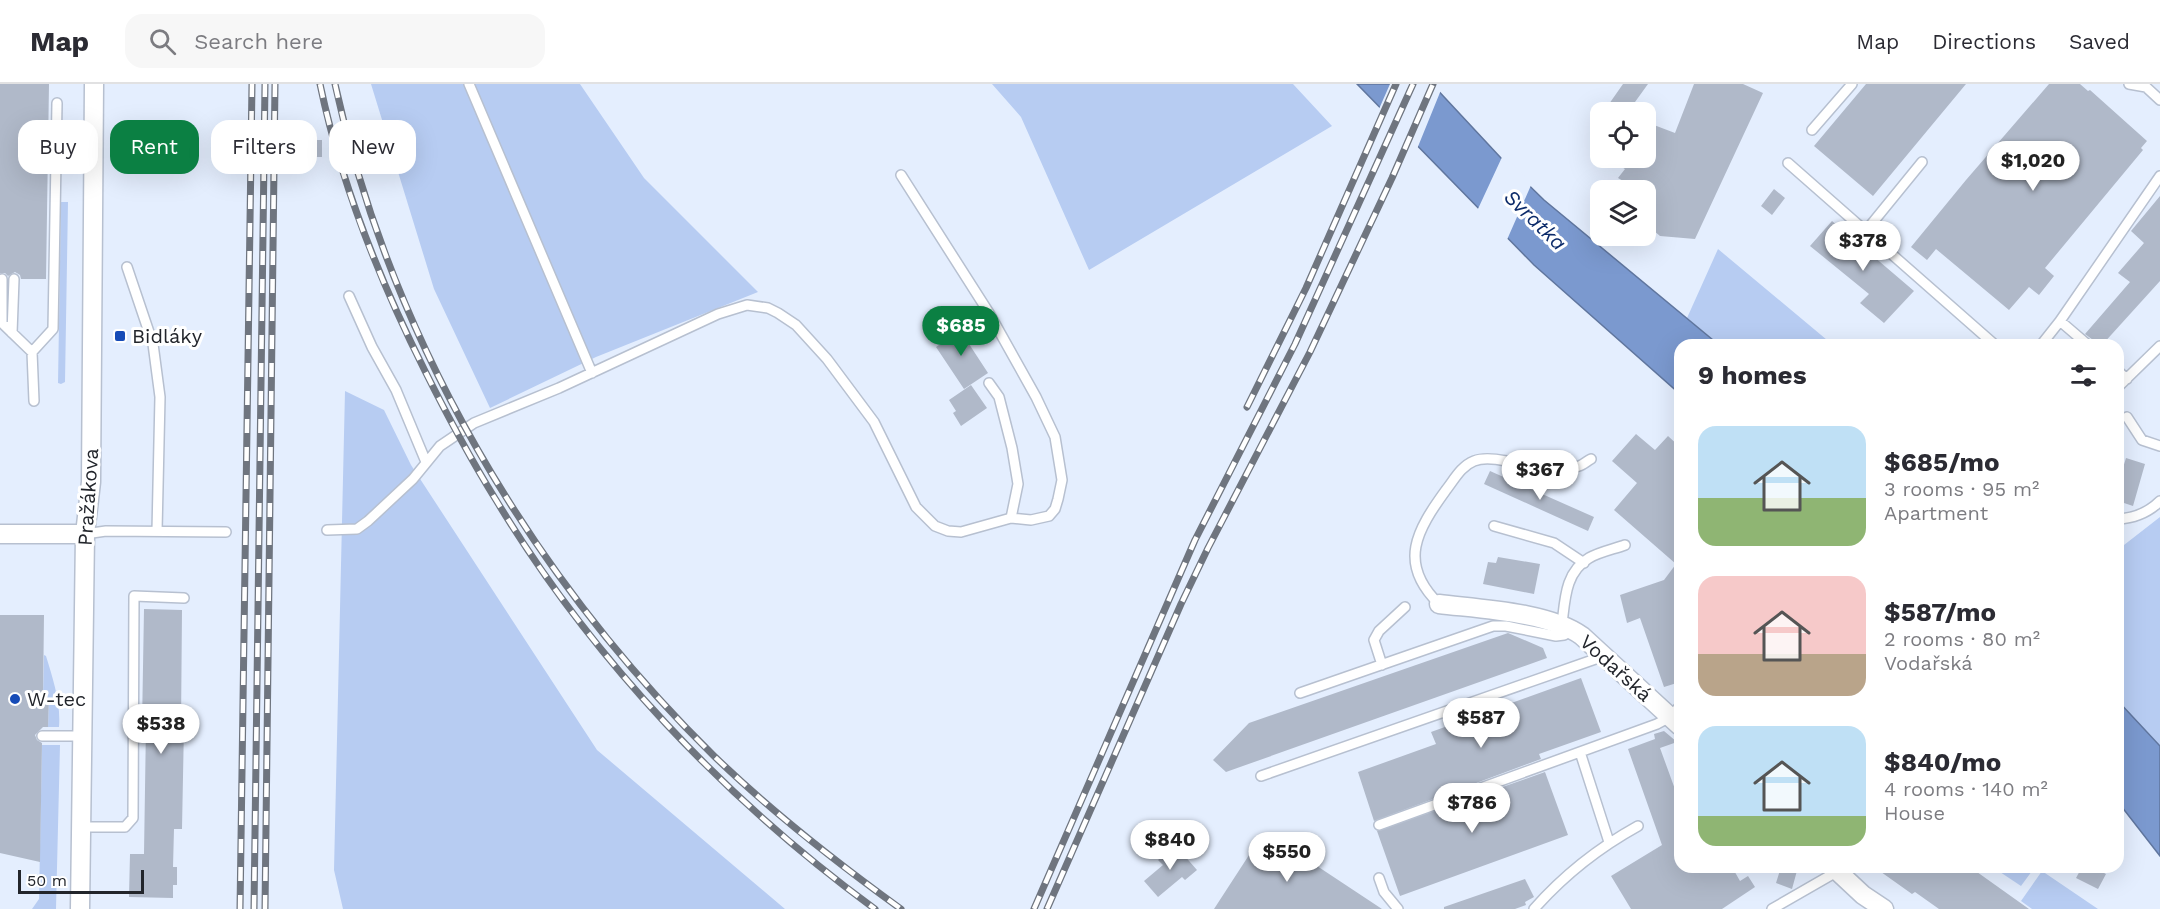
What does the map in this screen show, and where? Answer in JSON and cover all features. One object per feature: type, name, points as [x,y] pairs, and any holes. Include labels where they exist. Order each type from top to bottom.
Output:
[{"type":"street","name":"Pražákova","points":[[80,909],[85,534],[91,483],[94,84]]},
{"type":"street","points":[[0,534],[85,534]]},
{"type":"street","name":"Vodařská","points":[[1439,604],[1498,611],[1567,627],[1674,714]]},
{"type":"street","points":[[1839,873],[1863,895],[1884,909]]},
{"type":"lane","points":[[469,84],[592,373]]},
{"type":"lane","points":[[1812,130],[1852,84]]},
{"type":"lane","points":[[2128,84],[2146,87],[2160,100]]},
{"type":"lane","points":[[32,352],[53,329],[57,103]]},
{"type":"lane","points":[[1865,232],[1922,162]]},
{"type":"lane","points":[[1788,163],[1988,339]]},
{"type":"lane","points":[[327,530],[357,529],[368,521],[413,479],[440,446],[474,423],[592,373],[718,314],[747,305],[768,308],[796,325],[827,359],[874,422],[916,507],[935,526],[948,531],[961,532],[1011,518],[1041,519],[1049,516],[1055,509],[1062,480],[1055,437],[1036,397],[989,313],[901,175]]},
{"type":"lane","points":[[2046,339],[2160,176]]},
{"type":"lane","points":[[127,267],[153,344],[160,397],[157,531]]},
{"type":"lane","points":[[2,279],[2,323],[32,352],[34,400]]},
{"type":"lane","points":[[12,333],[14,279]]},
{"type":"lane","points":[[349,296],[372,347],[396,390],[426,462]]},
{"type":"lane","points":[[2060,321],[2081,339]]},
{"type":"lane","points":[[2124,382],[2160,346]]},
{"type":"lane","points":[[2124,376],[2127,379]]},
{"type":"lane","points":[[989,382],[999,397],[1012,448],[1018,484],[1011,518]]},
{"type":"lane","points":[[2127,417],[2142,440],[2160,446]]},
{"type":"lane","points":[[1439,604],[1424,587],[1418,575],[1416,545],[1427,517],[1464,466],[1476,460],[1490,459],[1556,468],[1578,467],[1591,459]]},
{"type":"lane","points":[[2124,519],[2130,519],[2150,510],[2160,501]]},
{"type":"lane","points":[[1494,526],[1554,543],[1584,563]]},
{"type":"lane","points":[[85,534],[106,531],[226,532]]},
{"type":"lane","points":[[1300,693],[1499,625],[1556,636],[1564,635],[1567,627],[1568,582],[1576,570],[1589,558],[1625,545]]},
{"type":"lane","points":[[80,826],[125,827],[133,818],[134,596],[184,598]]},
{"type":"lane","points":[[1382,665],[1374,640],[1379,631],[1406,607]]},
{"type":"lane","points":[[1261,776],[1604,656]]},
{"type":"lane","points":[[1379,825],[1674,717]]},
{"type":"lane","points":[[42,736],[81,736]]},
{"type":"lane","points":[[1580,752],[1609,842]]},
{"type":"lane","points":[[1534,909],[1557,885],[1609,842],[1638,826]]},
{"type":"lane","points":[[1773,909],[1829,873]]},
{"type":"lane","points":[[1379,878],[1384,892],[1398,909]]},
{"type":"shaded area","points":[[371,84],[580,84],[644,178],[758,292],[596,357],[490,408],[434,289],[399,174],[416,174],[416,120],[382,120]]},
{"type":"shaded area","points":[[992,84],[1293,84],[1332,126],[1089,270],[1021,117]]},
{"type":"shaded area","points":[[61,202],[68,202],[65,382],[61,384],[58,383]]},
{"type":"shaded area","points":[[1718,249],[1826,339],[1712,339],[1687,318]]},
{"type":"shaded area","points":[[345,391],[384,410],[411,465],[597,750],[785,909],[343,909],[334,870]]},
{"type":"shaded area","points":[[2160,517],[2160,746],[2124,707],[2124,545]]},
{"type":"shaded area","points":[[44,655],[56,691],[59,727],[48,727],[49,698],[43,698]]},
{"type":"shaded area","points":[[42,745],[60,745],[56,909],[32,909],[39,899]]},
{"type":"shaded area","points":[[2002,873],[2031,873],[2021,886]]},
{"type":"shaded area","points":[[2041,873],[2045,873],[2098,909],[2032,909],[2021,901]]},
{"type":"water","name":"Svratka","points":[[1357,84],[1432,84],[1544,200],[1590,238],[1590,246],[1600,246],[1712,339],[1674,339],[1674,389],[1534,265]]},
{"type":"water","points":[[2124,707],[2160,746],[2160,856],[2124,810]]},
{"type":"pier","points":[[1390,84],[1436,84],[1441,90],[1417,149],[1379,109]]},
{"type":"pier","points":[[1503,155],[1532,183],[1506,242],[1477,211]]},
{"type":"building","points":[[0,84],[49,84],[48,120],[18,120],[18,174],[48,174],[46,279],[21,279],[20,275],[15,272],[8,276],[0,273]]},
{"type":"building","points":[[1623,84],[1648,84],[1635,102],[1610,102]]},
{"type":"building","points":[[1694,84],[1743,84],[1763,93],[1695,239],[1660,236],[1656,233],[1656,180],[1622,180],[1618,178],[1625,169],[1623,168],[1656,168],[1656,126],[1675,133]]},
{"type":"building","points":[[1866,84],[1966,84],[1873,196],[1814,146]]},
{"type":"building","points":[[2049,84],[2080,84],[2088,91],[2090,90],[2147,141],[2141,148],[2143,150],[2045,268],[2054,276],[2039,295],[2029,287],[2009,310],[1936,249],[1927,260],[1911,247]]},
{"type":"building","points":[[317,140],[322,140],[322,157],[317,157]]},
{"type":"building","points":[[1774,189],[1785,198],[1772,215],[1761,206]]},
{"type":"building","points":[[2160,196],[2160,281],[2107,339],[2092,339],[2085,334],[2130,282],[2118,273],[2144,243],[2131,231]]},
{"type":"building","points":[[1832,221],[1914,291],[1884,323],[1860,303],[1869,294],[1810,246]]},
{"type":"building","points":[[954,321],[988,373],[964,389],[936,347],[948,339],[941,329]]},
{"type":"building","points":[[971,385],[987,408],[961,426],[953,413],[956,411],[949,400]]},
{"type":"building","points":[[1636,434],[1655,450],[1668,436],[1674,442],[1674,562],[1614,510],[1637,483],[1612,461]]},
{"type":"building","points":[[2126,458],[2145,464],[2133,506],[2124,503]]},
{"type":"building","points":[[1490,471],[1594,517],[1588,531],[1484,484]]},
{"type":"building","points":[[1498,557],[1540,564],[1534,594],[1483,584],[1488,562],[1496,563]]},
{"type":"building","points":[[1674,567],[1674,684],[1664,687],[1640,618],[1627,623],[1620,595],[1664,580]]},
{"type":"building","points":[[144,609],[182,610],[181,725],[184,725],[182,829],[174,829],[173,867],[177,867],[177,885],[173,885],[173,898],[129,897],[130,854],[144,854],[146,725],[142,725]]},
{"type":"building","points":[[0,615],[44,615],[43,698],[49,698],[48,727],[43,727],[35,735],[42,743],[40,862],[0,853]]},
{"type":"building","points":[[1508,633],[1543,648],[1547,658],[1226,772],[1213,760],[1249,723]]},
{"type":"building","points":[[1581,678],[1601,732],[1539,754],[1541,759],[1374,821],[1358,772],[1436,744],[1431,732]]},
{"type":"building","points":[[1664,731],[1674,739],[1674,743],[1660,748],[1674,786],[1674,873],[1735,873],[1740,881],[1748,876],[1755,887],[1722,909],[1631,909],[1611,876],[1662,845],[1628,749],[1655,739],[1654,734]]},
{"type":"building","points":[[1545,772],[1568,835],[1400,896],[1377,831]]},
{"type":"building","points":[[1264,832],[1317,866],[1382,909],[1214,909]]},
{"type":"building","points":[[1175,845],[1197,870],[1185,880],[1182,877],[1158,897],[1144,881],[1163,865],[1158,860]]},
{"type":"building","points":[[1779,873],[1796,873],[1792,889],[1776,883]]},
{"type":"building","points":[[1882,873],[1978,873],[2029,909],[1939,909],[1915,892],[1912,894]]},
{"type":"building","points":[[2079,873],[2106,874],[2098,889],[2076,878]]},
{"type":"building","points":[[1525,879],[1534,897],[1525,902],[1526,905],[1515,909],[1444,909],[1444,907]]},
{"type":"railway","points":[[240,909],[252,84]]},
{"type":"railway","points":[[254,909],[265,84]]},
{"type":"railway","points":[[265,909],[275,84]]},
{"type":"railway","points":[[320,84],[350,195],[392,302],[459,436],[534,559],[619,671],[715,774],[820,867],[875,909]]},
{"type":"railway","points":[[335,84],[360,178],[392,270],[431,360],[476,447],[528,531],[585,610],[647,686],[714,756],[805,836],[901,909]]},
{"type":"railway","points":[[1247,407],[1306,288],[1396,84]]},
{"type":"railway","points":[[1034,909],[1195,540],[1295,344],[1413,84]]},
{"type":"railway","points":[[1047,909],[1181,604],[1310,352],[1392,178],[1433,84]]},
{"type":"place","name":"Bidláky","points":[[120,336]]},
{"type":"place","name":"W-tec","points":[[15,699]]}]
